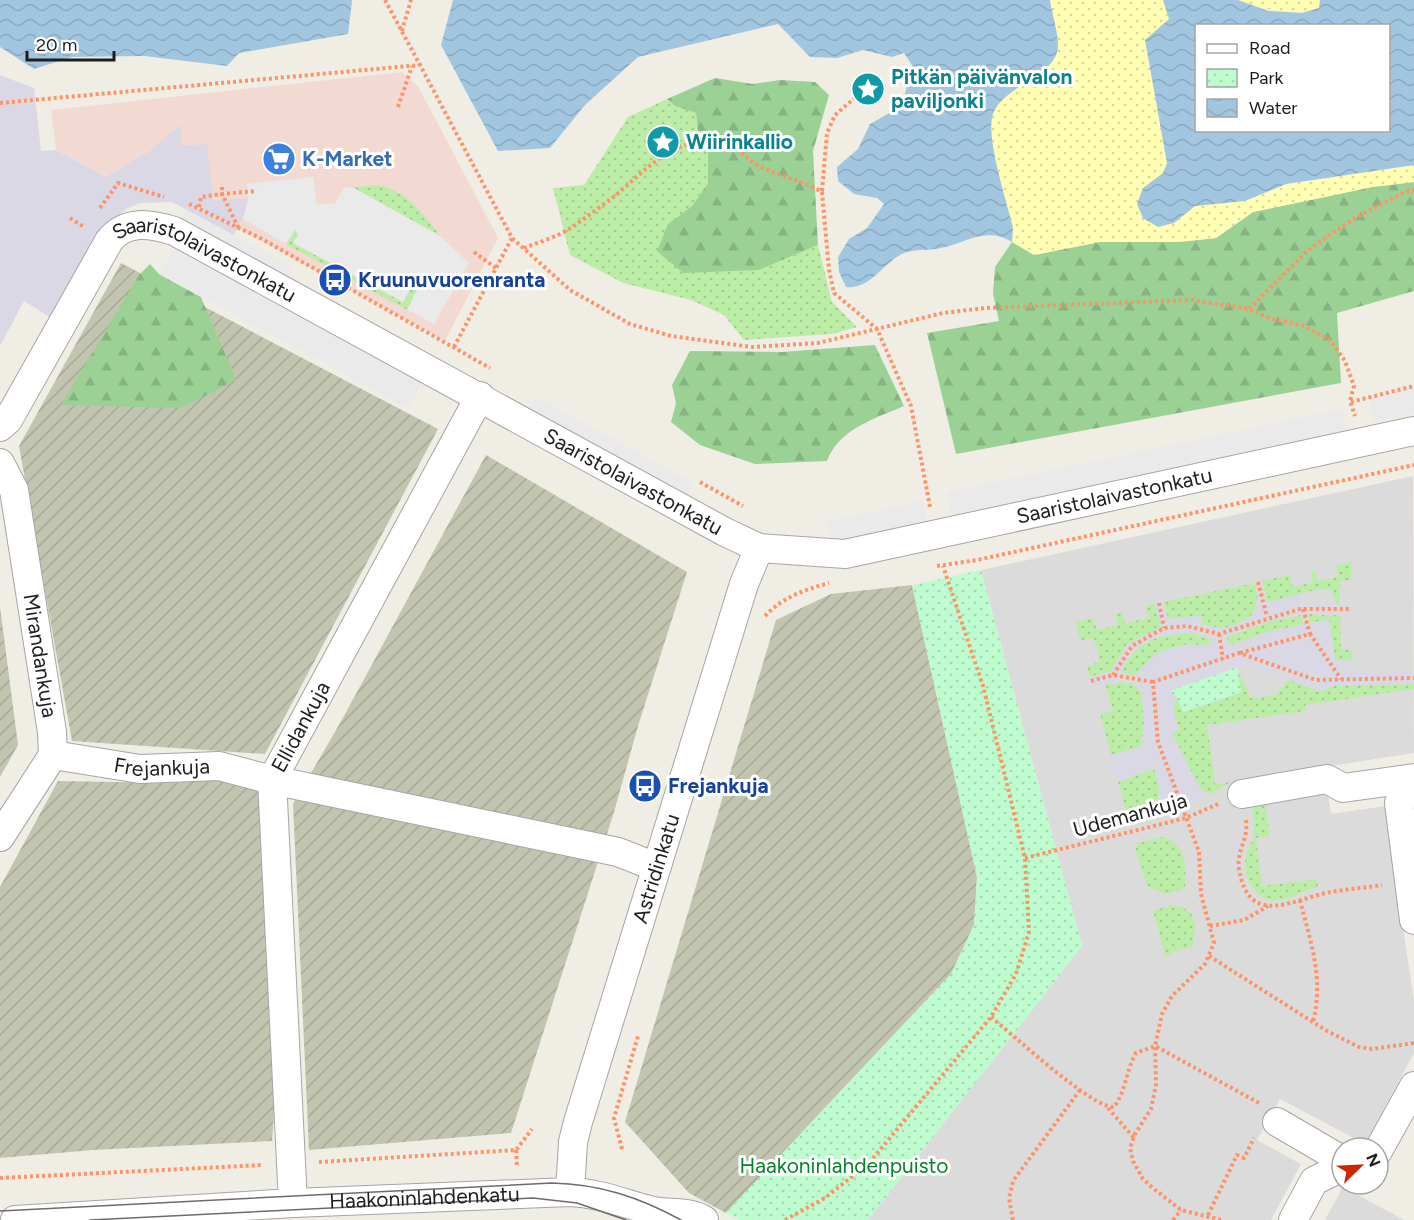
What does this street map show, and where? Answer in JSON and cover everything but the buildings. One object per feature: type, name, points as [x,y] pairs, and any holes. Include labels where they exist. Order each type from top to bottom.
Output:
[{"type":"street","name":"Saaristolaivastonkatu","points":[[0,427],[8,420],[109,241],[120,230],[131,225],[149,224],[174,231],[480,396],[725,532],[759,548],[845,554],[1414,431]]},
{"type":"street","name":"Ellidankuja","points":[[293,1203],[272,780],[480,396]]},
{"type":"street","name":"Mirandankuja","points":[[0,463],[14,490],[52,732],[53,755]]},
{"type":"street","name":"Astridinkatu","points":[[570,1192],[573,1142],[578,1122],[744,584],[759,548]]},
{"type":"street","name":"Frejankuja","points":[[53,755],[140,769],[219,766],[272,780],[618,852],[656,867]]},
{"type":"street","points":[[0,837],[53,755]]},
{"type":"street","points":[[1242,794],[1327,779],[1343,788],[1414,778]]},
{"type":"street","points":[[1414,787],[1399,803],[1414,920]]},
{"type":"street","points":[[1386,1136],[1414,1086]]},
{"type":"street","points":[[1273,1115],[1330,1152]]},
{"type":"street","points":[[1293,1220],[1314,1181],[1330,1173]]},
{"type":"street","name":"Haakoninlahdenkatu","points":[[15,1220],[293,1203],[570,1192],[601,1195],[653,1215],[694,1214],[704,1220]]},
{"type":"path","points":[[385,0],[513,238],[570,290],[630,324],[671,336],[752,347],[818,343],[943,313],[985,308],[1192,300],[1249,309],[1269,318],[1304,326],[1331,341],[1345,361],[1354,386],[1350,401],[1414,386]]},
{"type":"path","points":[[402,31],[411,0]]},
{"type":"path","points":[[0,104],[420,65]]},
{"type":"path","points":[[398,106],[412,66]]},
{"type":"path","points":[[857,96],[835,115],[827,133],[822,192],[829,270],[834,293],[877,329],[911,406],[936,534]]},
{"type":"path","points":[[524,248],[573,227],[610,200],[659,158],[679,147],[696,143],[720,142],[743,151],[757,165],[782,176],[794,177],[822,192]]},
{"type":"path","points":[[222,187],[222,194],[238,228]]},
{"type":"path","points":[[1249,309],[1308,249],[1353,219],[1405,192],[1414,190]]},
{"type":"path","points":[[199,207],[201,197],[257,191]]},
{"type":"path","points":[[454,347],[513,238]]},
{"type":"path","points":[[474,252],[496,268]]},
{"type":"path","points":[[933,566],[944,566],[1414,465]]},
{"type":"path","points":[[785,1220],[825,1198],[869,1163],[991,1017],[1016,974],[1029,932],[1025,858],[983,686],[944,566]]},
{"type":"path","points":[[760,624],[765,615],[785,599],[805,589],[838,581]]},
{"type":"path","points":[[1258,582],[1267,617]]},
{"type":"path","points":[[1159,603],[1164,628]]},
{"type":"path","points":[[1303,609],[1310,633],[1341,679]]},
{"type":"path","points":[[1113,675],[1132,646],[1164,628],[1187,626],[1219,634],[1267,617],[1303,609],[1352,609]]},
{"type":"path","points":[[1091,681],[1113,675],[1154,682],[1310,633]]},
{"type":"path","points":[[1219,634],[1223,659]]},
{"type":"path","points":[[1239,654],[1316,680],[1414,678]]},
{"type":"path","points":[[1154,682],[1158,742],[1198,852],[1201,894],[1214,943],[1205,964],[1172,996],[1162,1014],[1155,1046],[1156,1085],[1151,1109],[1130,1148],[1133,1161],[1143,1179],[1181,1210],[1221,1220]]},
{"type":"path","points":[[1242,794],[1248,833],[1238,861],[1240,873],[1254,901],[1268,906],[1285,906],[1331,891],[1409,880]]},
{"type":"path","name":"Udemankuja","points":[[1025,858],[1186,818],[1242,794]]},
{"type":"path","points":[[1300,900],[1313,950],[1319,997],[1312,1022]]},
{"type":"path","points":[[1210,926],[1244,920],[1268,906]]},
{"type":"path","points":[[1209,956],[1312,1022],[1359,1047],[1372,1049],[1414,1043]]},
{"type":"path","points":[[991,1017],[1080,1090],[1108,1108],[1134,1138]]},
{"type":"path","points":[[622,1149],[614,1118],[640,1026]]},
{"type":"path","points":[[1108,1108],[1114,1107],[1122,1096],[1129,1064],[1136,1053],[1155,1046]]},
{"type":"path","points":[[1155,1046],[1273,1115],[1244,1158],[1237,1155],[1208,1215]]},
{"type":"path","points":[[1013,1220],[1010,1198],[1013,1181],[1080,1090]]},
{"type":"path","points":[[1173,1220],[1181,1210]]},
{"type":"shaded area","points":[[402,72],[418,86],[498,238],[445,341],[199,207],[118,183],[56,150],[51,110]]},
{"type":"shaded area","points":[[0,75],[34,88],[41,151],[56,150],[106,177],[150,151],[180,125],[182,146],[207,144],[213,201],[248,198],[244,215],[234,235],[172,202],[140,203],[126,209],[106,226],[53,319],[24,301],[0,346]]},
{"type":"shaded area","points":[[313,177],[317,205],[335,203],[344,188],[352,187],[440,236],[469,263],[434,324],[407,310],[417,290],[411,288],[403,302],[293,243],[298,234],[295,230],[286,244],[243,219],[248,198],[247,184]]},
{"type":"shaded area","points":[[187,209],[294,267],[287,281],[180,222]]},
{"type":"shaded area","points":[[173,249],[422,383],[409,409],[159,274]]},
{"type":"shaded area","points":[[121,263],[438,429],[265,754],[72,741],[19,446]]},
{"type":"shaded area","points":[[1414,386],[1414,413],[1373,422],[1369,397]]},
{"type":"shaded area","points":[[536,397],[694,483],[686,497],[528,411]]},
{"type":"shaded area","points":[[1342,409],[1347,434],[952,517],[947,492]]},
{"type":"shaded area","points":[[486,455],[687,572],[638,726],[614,812],[511,1133],[309,1150],[293,804],[339,725]]},
{"type":"shaded area","points":[[1413,476],[1414,753],[1324,767],[1331,814],[1385,806],[1414,1001],[1414,1053],[1369,1136],[1350,1136],[1280,1099],[1257,1140],[1301,1164],[1271,1220],[868,1220],[1082,946],[981,570]]},
{"type":"shaded area","points":[[923,500],[928,524],[831,545],[826,522]]},
{"type":"shaded area","points":[[1262,581],[1267,602],[1297,596],[1300,606],[1351,604],[1352,616],[1308,614],[1278,618],[1227,637],[1229,646],[1267,632],[1329,619],[1335,660],[1352,661],[1353,673],[1414,672],[1414,684],[1337,685],[1319,691],[1246,664],[1172,690],[1170,692],[1177,697],[1173,710],[1179,729],[1172,733],[1201,790],[1210,794],[1154,817],[1160,790],[1155,768],[1118,782],[1111,755],[1141,747],[1144,719],[1141,692],[1134,685],[1136,675],[1157,653],[1188,644],[1206,646],[1212,639],[1193,633],[1159,636],[1142,644],[1127,658],[1118,683],[1093,686],[1090,677],[1111,671],[1127,644],[1161,627],[1155,604],[1163,602],[1168,618],[1202,616],[1201,625],[1224,628],[1237,624],[1254,614],[1258,595],[1255,583]]},
{"type":"shaded area","points":[[912,585],[977,877],[974,925],[951,974],[726,1213],[689,1193],[625,1122],[776,620],[831,594]]},
{"type":"shaded area","points":[[0,607],[18,745],[0,777]]},
{"type":"shaded area","points":[[224,779],[260,788],[276,1085],[272,1141],[93,1150],[0,1158],[0,887],[58,781],[171,783]]},
{"type":"shaded area","points":[[1338,1196],[1360,1196],[1404,1220],[1325,1220]]},
{"type":"green space","points":[[715,78],[753,84],[780,80],[815,82],[829,95],[813,151],[818,245],[759,270],[683,273],[657,251],[668,224],[692,206],[708,183],[708,150],[698,132],[696,113],[675,106],[667,99]]},
{"type":"green space","points":[[667,99],[675,106],[696,113],[698,132],[708,150],[708,183],[692,206],[668,224],[731,270],[759,270],[818,245],[832,302],[857,327],[832,334],[744,340],[724,315],[691,300],[623,283],[570,255],[553,188],[584,185],[628,117]]},
{"type":"green space","points":[[1414,182],[1414,291],[1337,313],[1341,383],[956,454],[927,333],[999,321],[993,294],[995,267],[1012,242],[1034,255],[1100,242],[1178,242],[1216,238],[1253,212],[1372,187]]},
{"type":"green space","points":[[377,185],[406,198],[440,236],[352,187]]},
{"type":"green space","points":[[295,230],[298,234],[294,243],[403,302],[411,288],[417,290],[407,310],[286,244]]},
{"type":"green space","points":[[150,264],[159,274],[201,297],[236,380],[181,408],[61,405],[139,275]]},
{"type":"green space","points":[[875,345],[904,406],[859,426],[849,433],[840,441],[827,461],[755,464],[700,445],[671,422],[676,403],[672,385],[690,351],[782,352]]},
{"type":"green space","points":[[1351,562],[1351,580],[1340,581],[1340,604],[1337,605],[1331,590],[1325,589],[1267,603],[1262,581],[1290,575],[1293,587],[1313,582],[1311,571],[1315,570],[1318,581],[1338,577],[1336,565]]},
{"type":"green space","name":"Haakoninlahdenpuisto","points":[[981,570],[1082,946],[868,1220],[739,1220],[726,1213],[951,974],[974,925],[977,877],[912,585]]},
{"type":"green space","points":[[1255,583],[1257,596],[1251,616],[1235,626],[1213,628],[1201,625],[1202,616],[1168,618],[1163,602]]},
{"type":"green space","points":[[1155,604],[1161,627],[1127,644],[1111,671],[1090,677],[1087,666],[1100,662],[1094,638],[1080,641],[1076,622],[1093,618],[1097,630],[1118,625],[1115,614],[1122,612],[1125,623],[1149,618],[1146,606]]},
{"type":"green space","points":[[1308,614],[1340,615],[1341,649],[1352,650],[1352,661],[1335,660],[1329,620],[1310,623]]},
{"type":"green space","points":[[1301,615],[1303,624],[1267,632],[1229,647],[1226,637],[1263,623]]},
{"type":"green space","points":[[1193,633],[1212,639],[1206,646],[1185,645],[1167,650],[1151,659],[1136,675],[1121,673],[1131,656],[1144,644],[1160,637]]},
{"type":"green space","points":[[1237,667],[1241,692],[1183,712],[1177,697],[1169,692],[1185,684]]},
{"type":"green space","points":[[1240,675],[1251,698],[1276,695],[1289,679],[1319,691],[1337,685],[1414,684],[1414,689],[1305,705],[1305,711],[1207,725],[1215,784],[1231,782],[1210,794],[1201,790],[1171,733],[1178,729],[1174,717],[1174,705],[1177,697],[1184,712],[1241,693],[1235,677]]},
{"type":"green space","points":[[1112,681],[1136,686],[1143,698],[1145,715],[1141,747],[1111,755],[1100,714],[1113,711],[1105,683]]},
{"type":"green space","points":[[1154,768],[1160,790],[1154,817],[1130,825],[1118,782]]},
{"type":"green space","points":[[1264,795],[1270,836],[1256,838],[1262,886],[1317,879],[1318,887],[1284,899],[1271,900],[1263,898],[1252,887],[1245,864],[1254,833],[1251,797]]},
{"type":"green space","points":[[1163,837],[1177,845],[1185,865],[1185,889],[1165,894],[1147,886],[1135,850],[1138,843]]},
{"type":"green space","points":[[1172,905],[1187,910],[1192,915],[1195,932],[1192,947],[1172,952],[1166,958],[1153,911]]},
{"type":"sand","points":[[1050,0],[1163,0],[1170,19],[1145,40],[1167,163],[1163,173],[1143,189],[1174,223],[1195,206],[1245,201],[1286,184],[1414,165],[1414,182],[1372,187],[1253,212],[1216,238],[1178,242],[1100,242],[1034,255],[1012,242],[1013,228],[994,153],[991,124],[993,114],[999,104],[1049,66],[1055,57],[1058,40]]},
{"type":"sand","points":[[1238,0],[1320,0],[1319,8],[1288,12],[1259,7]]},
{"type":"water","points":[[0,0],[352,1],[348,34],[239,53],[227,66],[144,56],[72,57],[34,69],[0,47]]},
{"type":"water","points":[[453,0],[1050,0],[1058,40],[1055,57],[1049,66],[999,104],[993,114],[991,124],[994,153],[1013,228],[1012,242],[993,235],[976,237],[941,248],[910,251],[893,259],[862,285],[846,287],[839,272],[838,257],[849,239],[867,228],[884,204],[877,198],[854,194],[838,181],[837,167],[858,149],[870,124],[902,106],[912,65],[904,53],[892,57],[863,50],[837,58],[810,57],[778,24],[638,57],[585,105],[550,148],[498,151],[441,45]]},
{"type":"water","points":[[1163,0],[1238,0],[1268,11],[1302,13],[1319,8],[1320,0],[1414,0],[1414,165],[1286,184],[1245,201],[1195,206],[1174,223],[1158,227],[1143,218],[1137,204],[1143,188],[1163,173],[1167,163],[1145,40],[1169,19]]},
{"type":"tram line","points":[[0,1211],[552,1183],[586,1186],[618,1193],[681,1220]]},
{"type":"tram line","points":[[90,1220],[533,1198],[577,1203],[626,1220]]},
{"type":"place","name":"Pitkän päivänvalon paviljonki","points":[[868,89]]},
{"type":"place","name":"Wiirinkallio","points":[[663,142]]},
{"type":"place","name":"K-Market","points":[[279,159]]},
{"type":"place","name":"Kruunuvuorenranta","points":[[335,280]]},
{"type":"place","name":"Frejankuja","points":[[645,786]]}]
